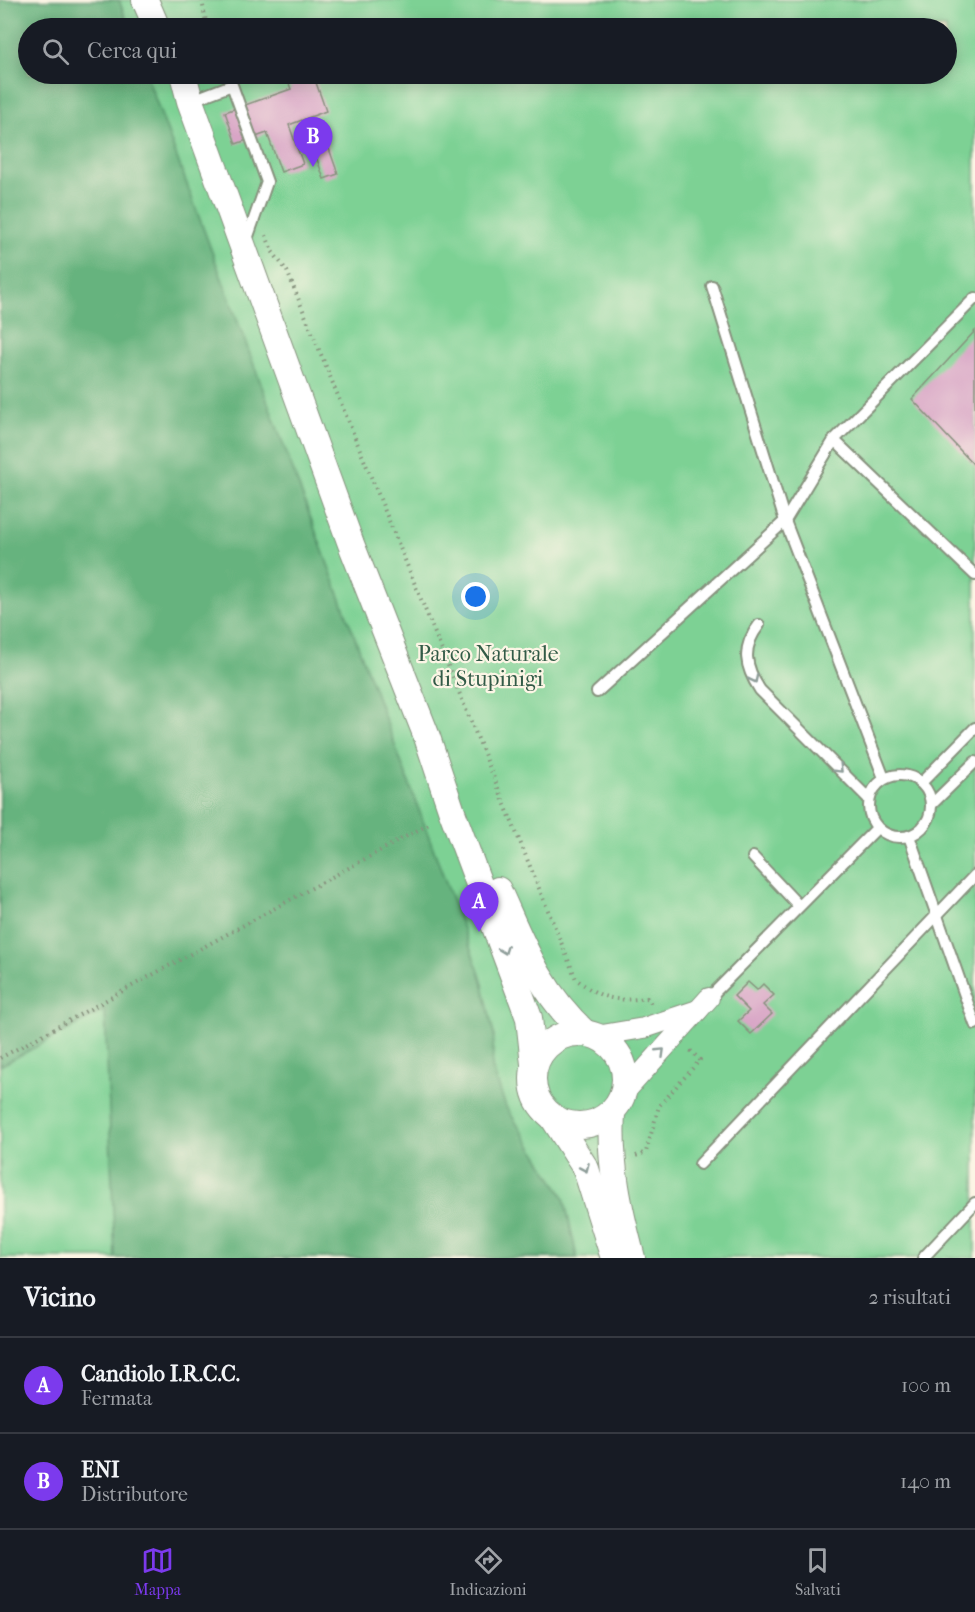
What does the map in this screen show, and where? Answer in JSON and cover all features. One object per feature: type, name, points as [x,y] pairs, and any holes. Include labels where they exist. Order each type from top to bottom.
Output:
[{"type":"street","points":[[145,0],[153,18]]},
{"type":"street","points":[[161,0],[167,18]]},
{"type":"street","points":[[181,84],[190,101]]},
{"type":"street","points":[[186,84],[243,251],[351,544],[427,737],[452,812],[529,1018],[534,1064],[532,1080],[534,1095],[542,1108],[554,1119],[586,1169],[614,1258]]},
{"type":"street","points":[[427,737],[542,985],[563,1013],[591,1035],[609,1043],[621,1060],[626,1080],[618,1103],[611,1161],[619,1209],[632,1258]]},
{"type":"street","points":[[534,1064],[542,1050],[554,1040],[569,1034],[591,1035],[660,1023],[704,1004]]},
{"type":"street","points":[[554,1119],[568,1125],[584,1126],[599,1122],[704,1004]]},
{"type":"lane","points":[[190,101],[232,85],[267,182],[243,251]]},
{"type":"lane","points":[[712,285],[785,521],[884,778]]},
{"type":"lane","points":[[597,692],[785,521],[834,440],[975,298]]},
{"type":"lane","points":[[834,440],[975,575]]},
{"type":"lane","points":[[759,625],[749,637],[747,660],[751,676],[760,690],[868,800]]},
{"type":"lane","points":[[921,783],[975,728]]},
{"type":"lane","points":[[931,805],[975,762]]},
{"type":"lane","points":[[903,775],[921,783],[928,793],[931,805],[926,825],[909,836],[892,837],[877,828],[868,810],[868,800],[874,787],[884,778],[903,775]]},
{"type":"lane","points":[[704,1004],[877,828]]},
{"type":"lane","points":[[909,836],[975,1024]]},
{"type":"lane","points":[[753,857],[799,906]]},
{"type":"lane","points":[[700,1164],[975,875]]},
{"type":"lane","points":[[923,1258],[975,1203]]},
{"type":"path","points":[[202,0],[205,18]]},
{"type":"path","points":[[258,207],[272,251],[287,271],[345,408],[576,978],[596,995],[613,999],[647,998],[660,1023]]},
{"type":"path","points":[[0,1058],[452,812]]},
{"type":"path","points":[[611,1161],[634,1157],[646,1152],[659,1106],[700,1060],[684,1042],[674,1052],[669,1044]]},
{"type":"green space","name":"Parco Naturale di Stupinigi","points":[[0,0],[975,0],[975,1258],[0,1258]]},
{"type":"green space","points":[[0,0],[119,0],[125,18],[18,18],[18,84],[150,84],[482,980],[494,1035],[492,1067],[506,1107],[564,1197],[577,1258],[115,1258],[105,1010],[0,1066]]},
{"type":"building","points":[[289,84],[317,84],[326,111],[289,125],[303,164],[281,172],[267,133],[236,144],[225,112],[291,89]]},
{"type":"building","points":[[326,140],[338,174],[324,179],[312,145]]},
{"type":"building","points":[[975,331],[975,466],[912,399]]},
{"type":"building","points":[[748,982],[757,990],[763,984],[774,995],[763,1005],[772,1014],[751,1034],[738,1021],[749,1011],[734,996]]},
{"type":"place","name":"ENI","points":[[313,167]]},
{"type":"place","name":"Candiolo I.R.C.C.","points":[[479,932]]}]
